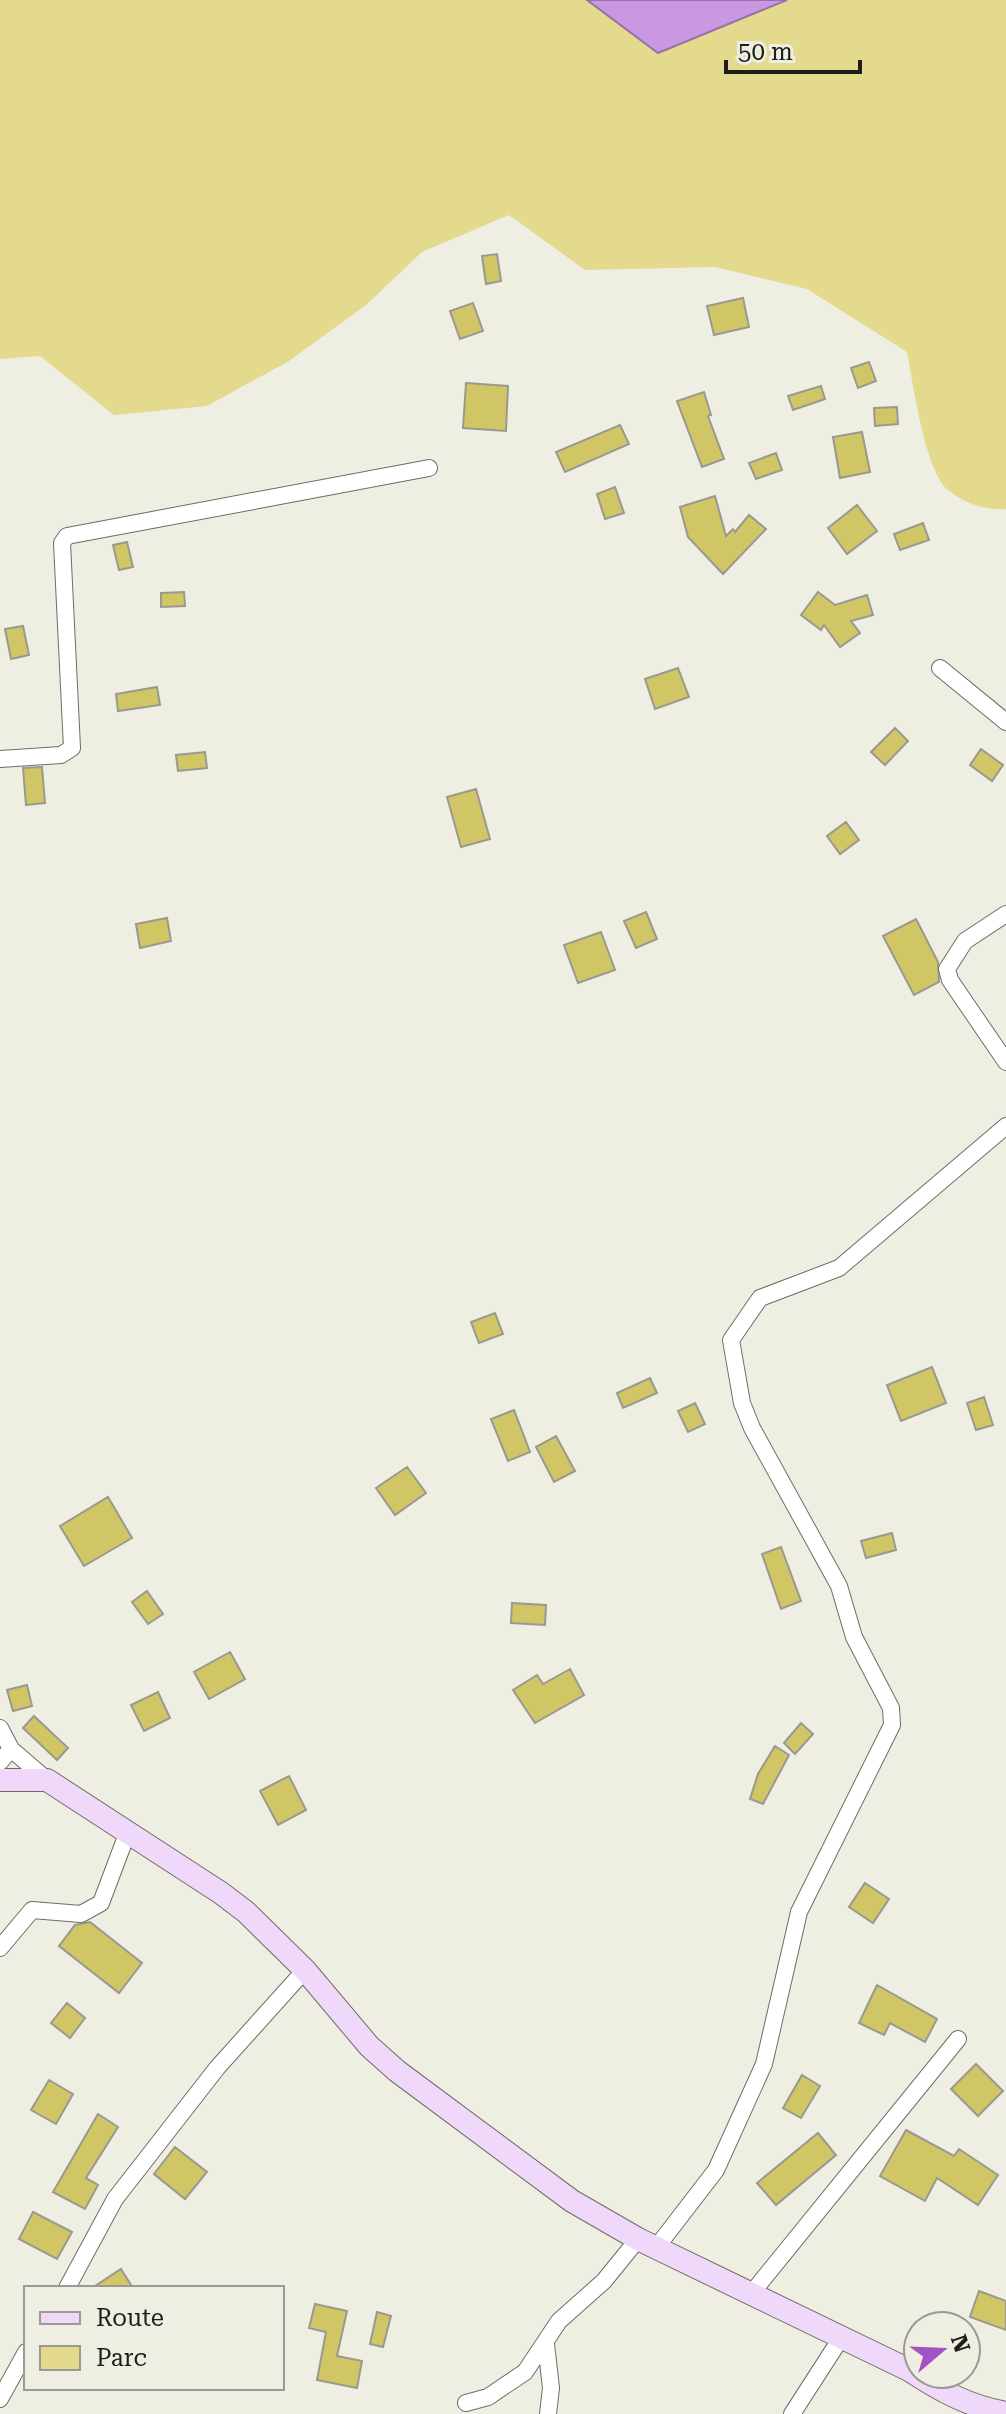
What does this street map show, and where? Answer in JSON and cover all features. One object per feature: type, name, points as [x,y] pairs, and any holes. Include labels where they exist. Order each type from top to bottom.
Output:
[{"type":"main road","points":[[0,1780],[47,1780],[234,1903],[305,1970],[369,2046],[397,2071],[572,2201],[647,2243],[974,2407],[1006,2413]]},
{"type":"street","points":[[0,759],[61,755],[72,748],[62,543],[67,536],[429,468]]},
{"type":"street","points":[[940,668],[1006,722]]},
{"type":"street","points":[[1006,914],[965,941],[947,969],[950,980],[1006,1062]]},
{"type":"street","points":[[466,2403],[488,2397],[525,2372],[559,2321],[647,2243],[716,2170],[764,2064],[799,1912],[892,1725],[891,1708],[854,1637],[839,1586],[752,1428],[742,1403],[731,1340],[760,1298],[839,1268],[1006,1126]]},
{"type":"street","points":[[0,1728],[5,1755],[47,1780]]},
{"type":"street","points":[[0,1948],[32,1910],[81,1914],[101,1903],[127,1834]]},
{"type":"street","points":[[68,2286],[115,2199],[217,2068],[305,1970]]},
{"type":"street","points":[[751,2294],[958,2039]]},
{"type":"street","points":[[792,2414],[841,2338]]},
{"type":"street","points":[[546,2344],[551,2388],[548,2414]]},
{"type":"street","points":[[0,2399],[24,2356]]},
{"type":"green space","points":[[0,0],[587,0],[658,53],[787,0],[1006,0],[1006,509],[991,509],[968,502],[954,495],[940,480],[921,426],[907,352],[807,289],[715,267],[585,270],[509,215],[422,252],[366,305],[289,361],[207,406],[114,415],[40,356],[0,359]]},
{"type":"shaded area","points":[[587,0],[787,0],[658,53]]},
{"type":"building","points":[[497,254],[501,281],[486,284],[482,256]]},
{"type":"building","points":[[743,298],[749,327],[714,335],[707,306]]},
{"type":"building","points":[[473,303],[483,331],[460,339],[450,311]]},
{"type":"building","points":[[869,362],[876,381],[858,388],[851,368]]},
{"type":"building","points":[[466,383],[508,386],[506,431],[463,428]]},
{"type":"building","points":[[821,386],[825,399],[793,410],[788,396]]},
{"type":"building","points":[[704,392],[711,415],[708,416],[724,459],[702,467],[677,401]]},
{"type":"building","points":[[897,407],[898,424],[875,426],[874,408]]},
{"type":"building","points":[[620,425],[629,444],[565,472],[556,452]]},
{"type":"building","points":[[862,432],[870,472],[840,478],[833,437]]},
{"type":"building","points":[[776,453],[782,470],[756,479],[749,463]]},
{"type":"building","points":[[615,487],[624,513],[605,519],[597,494]]},
{"type":"building","points":[[715,496],[726,536],[733,529],[735,532],[749,515],[766,529],[723,574],[688,537],[680,507]]},
{"type":"building","points":[[857,505],[877,531],[847,554],[828,528]]},
{"type":"building","points":[[923,523],[929,540],[900,550],[894,534]]},
{"type":"building","points":[[127,542],[133,567],[119,570],[113,545]]},
{"type":"building","points":[[184,592],[185,606],[161,607],[161,593]]},
{"type":"building","points":[[818,592],[835,605],[867,595],[873,615],[851,621],[860,633],[840,647],[824,625],[821,630],[801,615]]},
{"type":"building","points":[[23,626],[29,655],[11,659],[5,629]]},
{"type":"building","points":[[678,668],[689,697],[655,709],[645,679]]},
{"type":"building","points":[[157,687],[160,705],[118,711],[116,694]]},
{"type":"building","points":[[895,728],[908,741],[885,765],[871,752]]},
{"type":"building","points":[[981,749],[1003,765],[992,781],[970,765]]},
{"type":"building","points":[[205,752],[207,768],[178,771],[176,755]]},
{"type":"building","points":[[42,767],[45,803],[26,805],[23,768]]},
{"type":"building","points":[[476,789],[490,839],[461,847],[447,797]]},
{"type":"building","points":[[846,822],[859,840],[840,854],[827,836]]},
{"type":"building","points":[[646,912],[657,939],[636,948],[624,921]]},
{"type":"building","points":[[167,918],[171,941],[140,948],[136,924]]},
{"type":"building","points":[[916,919],[938,962],[939,982],[914,995],[883,936]]},
{"type":"building","points":[[601,932],[615,970],[578,983],[564,945]]},
{"type":"building","points":[[495,1313],[503,1334],[479,1343],[471,1322]]},
{"type":"building","points":[[932,1367],[946,1403],[901,1421],[887,1385]]},
{"type":"building","points":[[650,1378],[657,1393],[623,1408],[617,1393]]},
{"type":"building","points":[[984,1397],[993,1425],[976,1430],[967,1403]]},
{"type":"building","points":[[695,1403],[705,1424],[688,1432],[678,1411]]},
{"type":"building","points":[[514,1410],[530,1452],[508,1461],[491,1419]]},
{"type":"building","points":[[556,1436],[575,1471],[554,1482],[536,1447]]},
{"type":"building","points":[[407,1467],[426,1493],[395,1515],[376,1488]]},
{"type":"building","points":[[108,1497],[132,1538],[84,1566],[60,1526]]},
{"type":"building","points":[[892,1533],[896,1550],[866,1558],[861,1541]]},
{"type":"building","points":[[781,1547],[801,1601],[781,1609],[762,1554]]},
{"type":"building","points":[[147,1591],[163,1614],[148,1624],[132,1602]]},
{"type":"building","points":[[512,1603],[546,1605],[545,1625],[511,1623]]},
{"type":"building","points":[[230,1652],[245,1679],[209,1699],[194,1672]]},
{"type":"building","points":[[570,1669],[584,1695],[535,1723],[513,1690],[537,1675],[543,1684]]},
{"type":"building","points":[[27,1685],[32,1706],[13,1711],[7,1690]]},
{"type":"building","points":[[158,1692],[170,1718],[144,1731],[131,1705]]},
{"type":"building","points":[[34,1716],[68,1748],[57,1760],[23,1728]]},
{"type":"building","points":[[801,1723],[813,1734],[795,1754],[784,1743]]},
{"type":"building","points":[[775,1746],[789,1755],[763,1804],[750,1799],[758,1774]]},
{"type":"building","points":[[289,1776],[306,1810],[278,1825],[260,1791]]},
{"type":"building","points":[[865,1883],[889,1899],[873,1923],[849,1907]]},
{"type":"building","points":[[90,1922],[142,1963],[119,1993],[59,1946],[75,1925]]},
{"type":"building","points":[[877,1985],[937,2019],[925,2042],[890,2023],[884,2035],[859,2023]]},
{"type":"building","points":[[67,2003],[85,2018],[70,2038],[51,2023]]},
{"type":"building","points":[[976,2064],[1003,2091],[978,2116],[951,2089]]},
{"type":"building","points":[[802,2075],[820,2086],[801,2118],[783,2108]]},
{"type":"building","points":[[49,2080],[73,2094],[56,2124],[31,2110]]},
{"type":"building","points":[[98,2114],[118,2127],[86,2178],[98,2185],[85,2209],[53,2192]]},
{"type":"building","points":[[906,2130],[954,2156],[959,2149],[998,2175],[978,2205],[937,2178],[925,2201],[880,2176]]},
{"type":"building","points":[[818,2133],[836,2155],[776,2205],[757,2183]]},
{"type":"building","points":[[175,2147],[207,2172],[185,2199],[154,2174]]},
{"type":"building","points":[[33,2212],[72,2232],[57,2259],[19,2239]]},
{"type":"building","points":[[121,2269],[132,2286],[95,2286]]},
{"type":"building","points":[[979,2291],[1006,2301],[1006,2330],[982,2321],[982,2310],[972,2310]]},
{"type":"building","points":[[315,2304],[347,2311],[337,2356],[362,2361],[357,2388],[317,2380],[326,2332],[309,2328]]},
{"type":"building","points":[[377,2312],[391,2316],[383,2347],[370,2344]]}]
